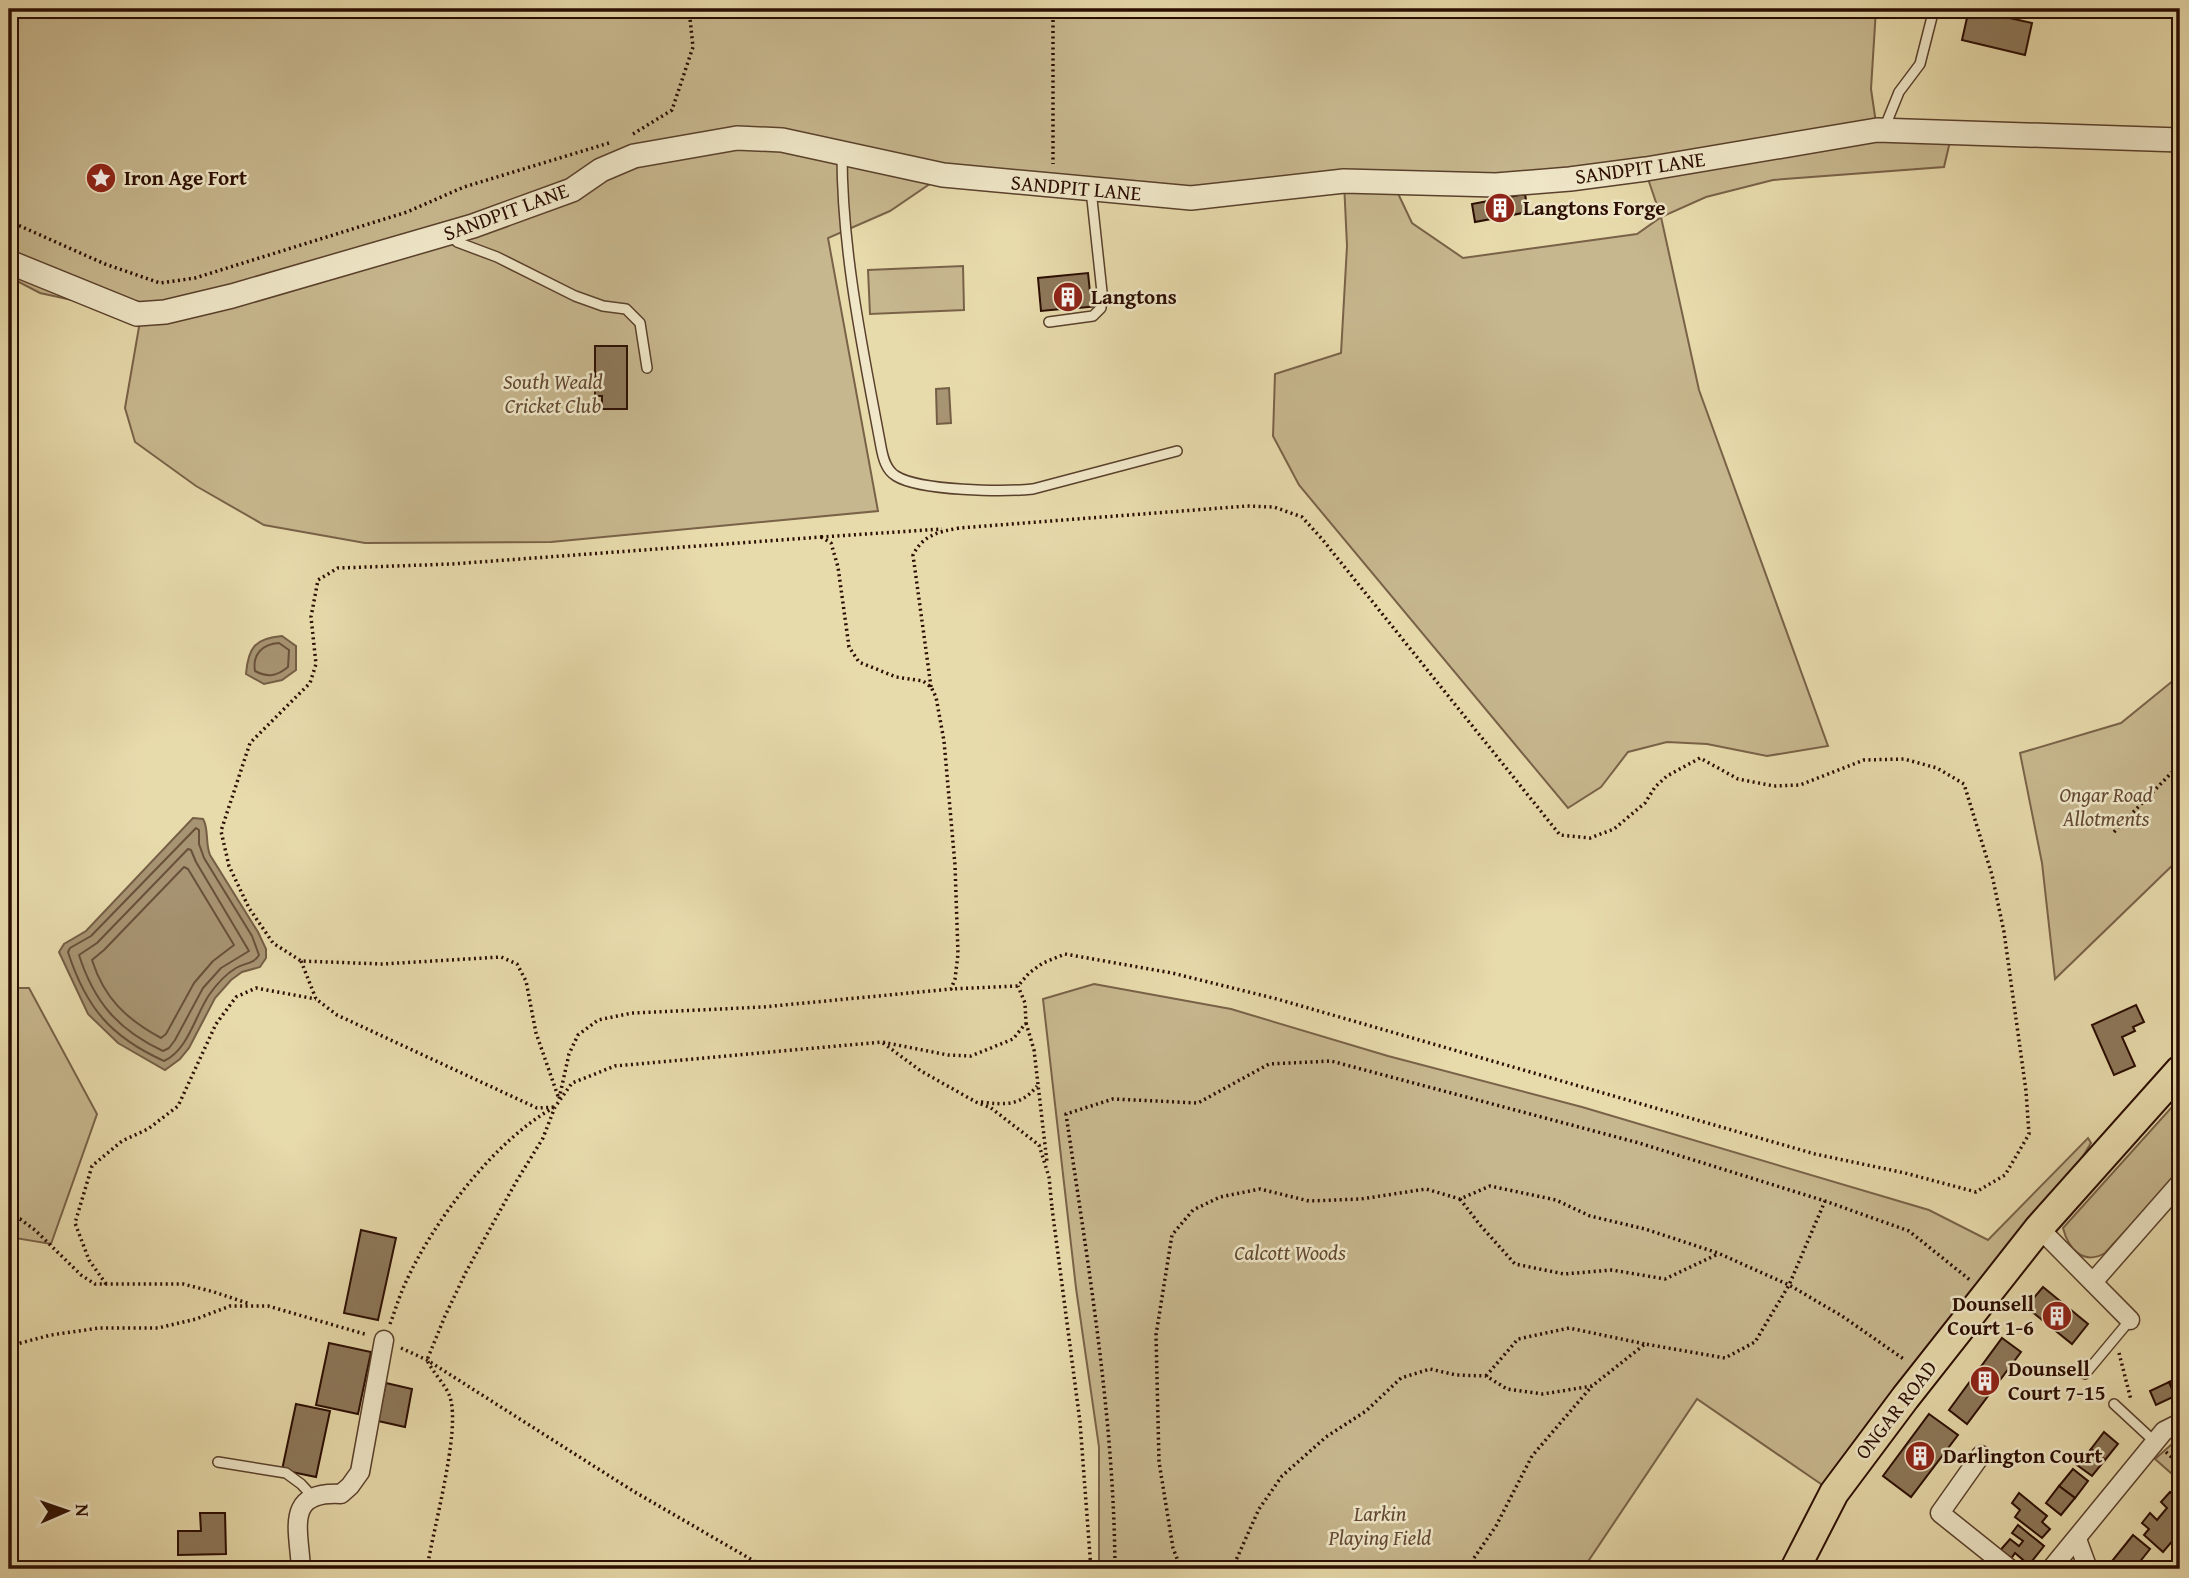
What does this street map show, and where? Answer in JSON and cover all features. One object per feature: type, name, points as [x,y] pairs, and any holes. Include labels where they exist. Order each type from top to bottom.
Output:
[{"type":"main road","name":"ONGAR ROAD","points":[[1800,1567],[1834,1493],[1849,1469],[2039,1228],[2180,1070]]},
{"type":"street","name":"SANDPIT LANE","points":[[9,262],[136,314],[165,312],[232,296],[453,233],[572,190],[601,170],[634,156],[737,138],[782,140],[943,175],[1191,198],[1344,181],[1496,185],[1646,170],[1883,130],[2180,141]]},
{"type":"street","points":[[2093,1282],[2180,1183]]},
{"type":"street","points":[[2039,1228],[2093,1282],[2124,1327]]},
{"type":"street","points":[[300,1569],[299,1510],[307,1500],[322,1493],[341,1494],[360,1472],[384,1339]]},
{"type":"street","points":[[2051,1569],[2164,1431],[2180,1423]]},
{"type":"street","points":[[1981,1455],[1940,1513],[2010,1569]]},
{"type":"street","points":[[2077,1539],[2088,1569]]},
{"type":"lane","points":[[1883,130],[1899,92],[1920,64],[1934,9]]},
{"type":"lane","points":[[842,153],[842,200],[850,275],[881,447],[889,470],[896,477],[948,487],[995,492],[1015,491],[1033,489],[1177,451]]},
{"type":"lane","points":[[1049,322],[1093,316],[1101,307],[1102,292],[1091,190]]},
{"type":"lane","points":[[453,233],[457,242],[497,257],[542,282],[603,306],[626,309],[640,323],[647,368]]},
{"type":"lane","points":[[2085,1374],[2124,1327]]},
{"type":"lane","points":[[2113,1404],[2155,1442]]},
{"type":"lane","points":[[218,1462],[286,1473],[313,1497]]},
{"type":"path","points":[[632,135],[672,110],[692,47],[689,9]]},
{"type":"path","points":[[1053,9],[1053,186]]},
{"type":"path","points":[[9,222],[105,264],[160,283],[195,278],[407,212],[464,187],[620,139]]},
{"type":"path","points":[[427,1569],[453,1424],[450,1396],[427,1360],[466,1272],[543,1138],[559,1098],[569,1054],[578,1035],[598,1020],[632,1013],[763,1007],[951,989],[1018,986],[1029,973],[1043,963],[1065,954],[1172,973],[1277,999],[1815,1154],[1905,1173],[1976,1192],[2005,1175],[2029,1134],[2026,1091],[2004,932],[1992,875],[1964,784],[1937,768],[1904,759],[1864,760],[1800,785],[1774,786],[1738,779],[1700,758],[1667,776],[1655,787],[1645,803],[1614,829],[1590,838],[1560,835],[1302,517],[1275,507],[1247,506],[453,565],[338,568],[318,580],[312,617],[316,664],[310,683],[250,743],[220,831],[229,866],[249,908],[273,943],[301,961],[382,964],[501,957],[517,964],[526,981],[536,1033],[559,1098]]},
{"type":"path","points":[[951,989],[958,954],[955,864],[944,741],[936,697],[931,687],[913,555],[919,542],[936,532],[958,528]]},
{"type":"path","points":[[821,537],[831,543],[838,567],[849,647],[859,662],[896,677],[923,681],[931,687]]},
{"type":"path","points":[[2113,832],[2180,764]]},
{"type":"path","points":[[301,961],[316,999]]},
{"type":"path","points":[[1018,986],[1025,1003],[1026,1023],[1034,1050],[1080,1422],[1091,1569]]},
{"type":"path","points":[[106,1284],[89,1260],[75,1223],[92,1166],[122,1141],[148,1129],[178,1106],[216,1024],[236,997],[256,988],[316,999],[337,1015],[537,1108],[555,1107]]},
{"type":"path","points":[[559,1098],[572,1083],[615,1066],[882,1042],[948,1055],[971,1056],[1013,1039],[1026,1023]]},
{"type":"path","points":[[882,1042],[921,1071],[991,1108],[1039,1145],[1049,1177]]},
{"type":"path","points":[[1115,1569],[1115,1524],[1107,1403],[1066,1114],[1113,1099],[1198,1103],[1269,1064],[1331,1061],[1639,1143],[1825,1201],[1909,1231],[1986,1292]]},
{"type":"path","points":[[976,1102],[1014,1104],[1027,1098],[1038,1085]]},
{"type":"path","points":[[384,1339],[405,1284],[451,1206],[489,1162],[520,1132],[555,1107]]},
{"type":"path","points":[[1460,1199],[1490,1186],[1556,1200],[1590,1216],[1645,1228],[1718,1253],[1789,1285],[1862,1329],[1923,1376]]},
{"type":"path","points":[[1181,1569],[1173,1548],[1159,1462],[1156,1335],[1172,1235],[1193,1210],[1220,1197],[1260,1189],[1308,1201],[1361,1199],[1426,1189],[1460,1199],[1479,1225],[1515,1264],[1564,1275],[1612,1270],[1665,1279],[1718,1253]]},
{"type":"path","points":[[1486,1376],[1518,1339],[1569,1328],[1725,1357],[1755,1342],[1789,1285],[1825,1201]]},
{"type":"path","points":[[9,1217],[20,1219],[35,1230],[81,1275],[95,1284],[183,1284],[255,1306]]},
{"type":"path","points":[[9,1346],[51,1335],[99,1328],[159,1328],[196,1319],[230,1306],[268,1306],[384,1339],[427,1360],[633,1490],[768,1569]]},
{"type":"path","points":[[2124,1327],[2120,1361],[2135,1424]]},
{"type":"path","points":[[1474,1558],[1496,1526],[1532,1456],[1592,1386],[1645,1344]]},
{"type":"path","points":[[1232,1569],[1259,1509],[1282,1476],[1326,1437],[1366,1411],[1401,1378],[1430,1369],[1456,1375],[1486,1376],[1507,1389],[1543,1394],[1592,1386]]},
{"type":"green space","name":"South Weald Cricket Club","points":[[9,9],[1876,9],[1871,89],[1877,130],[1952,133],[1944,167],[1773,180],[1706,197],[1661,217],[1699,390],[1828,746],[1767,756],[1707,744],[1667,742],[1628,752],[1601,787],[1568,808],[1299,485],[1273,436],[1275,374],[1341,353],[1347,246],[1344,182],[1191,198],[943,175],[890,211],[828,238],[878,511],[551,542],[365,543],[264,525],[196,486],[135,442],[125,408],[139,327],[128,319],[81,302],[40,293],[9,277]],"holes":[[[1645,170],[1661,217],[1637,234],[1463,258],[1412,223],[1393,183]]]},
{"type":"green space","points":[[963,266],[964,310],[870,314],[868,270]]},
{"type":"green space","name":"Ongar Road Allotments","points":[[2180,675],[2180,858],[2055,979],[2042,863],[2020,753],[2121,723]]},
{"type":"green space","name":"Calcott Woods","points":[[1094,984],[1231,1009],[1388,1056],[1582,1107],[1929,1210],[1988,1240],[2088,1138],[2091,1143],[2039,1228],[1834,1493],[1697,1399],[1583,1569],[1099,1569],[1099,1447],[1076,1288],[1043,999]]},
{"type":"green space","points":[[9,988],[29,988],[97,1114],[51,1244],[9,1237]]},
{"type":"green space","points":[[2180,1098],[2180,1171],[2105,1253],[2090,1257],[2078,1253],[2063,1228]]},
{"type":"green space","points":[[2180,1437],[2180,1481],[2155,1459]]},
{"type":"water","points":[[949,388],[951,423],[937,424],[936,389]]},
{"type":"water","points":[[282,636],[296,646],[296,670],[282,680],[264,684],[246,674],[249,657],[255,646],[265,639]]},
{"type":"water","points":[[193,818],[203,819],[210,855],[258,932],[266,949],[266,958],[260,967],[242,972],[231,980],[215,998],[189,1048],[165,1070],[118,1043],[88,1014],[59,952],[64,944],[86,931]]},
{"type":"building","points":[[1969,9],[2032,23],[2025,55],[1962,40]]},
{"type":"building","name":"Langtons Forge","points":[[1525,194],[1528,212],[1475,222],[1472,204]]},
{"type":"building","name":"Langtons","points":[[1088,273],[1090,292],[1096,291],[1098,306],[1068,309],[1067,303],[1060,304],[1061,309],[1041,311],[1038,278]]},
{"type":"building","points":[[595,346],[627,346],[627,409],[602,409],[602,396],[595,396]]},
{"type":"building","points":[[2136,1005],[2144,1022],[2133,1027],[2135,1031],[2122,1037],[2135,1066],[2114,1075],[2092,1025]]},
{"type":"building","points":[[361,1230],[396,1238],[378,1320],[344,1313]]},
{"type":"building","name":"Dounsell Court 1-6","points":[[2043,1287],[2088,1324],[2072,1344],[2026,1307]]},
{"type":"building","name":"Dounsell Court 7-15","points":[[2002,1338],[2021,1352],[1967,1424],[1949,1410]]},
{"type":"building","points":[[329,1343],[371,1352],[358,1414],[316,1405]]},
{"type":"building","points":[[2180,1377],[2180,1394],[2175,1396],[2169,1382]]},
{"type":"building","points":[[2169,1382],[2175,1396],[2156,1405],[2150,1391]]},
{"type":"building","points":[[386,1383],[412,1389],[405,1427],[378,1421]]},
{"type":"building","points":[[296,1404],[330,1411],[316,1477],[282,1470]]},
{"type":"building","name":"Darlington Court","points":[[1929,1414],[1958,1435],[1911,1497],[1883,1476]]},
{"type":"building","points":[[2104,1432],[2118,1444],[2105,1460],[2091,1449]]},
{"type":"building","points":[[2091,1449],[2105,1460],[2092,1476],[2077,1465]]},
{"type":"building","points":[[2073,1469],[2088,1481],[2075,1498],[2059,1486]]},
{"type":"building","points":[[2059,1486],[2075,1498],[2061,1515],[2046,1503]]},
{"type":"building","points":[[2170,1492],[2180,1501],[2180,1532],[2163,1552],[2144,1535],[2149,1529],[2142,1523],[2150,1513],[2157,1520],[2167,1508],[2161,1502]]},
{"type":"building","points":[[2019,1493],[2047,1516],[2042,1522],[2050,1529],[2042,1538],[2015,1517],[2020,1510],[2012,1503]]},
{"type":"building","points":[[200,1513],[225,1513],[226,1554],[178,1555],[178,1531],[201,1531]]},
{"type":"building","points":[[2018,1525],[2044,1546],[2029,1565],[2015,1553],[2008,1563],[1997,1554],[2010,1539],[2019,1546],[2023,1541],[2012,1533]]},
{"type":"building","points":[[2133,1535],[2150,1549],[2134,1569],[2112,1569],[2108,1566]]},
{"type":"place","name":"Iron Age Fort","points":[[101,178]]},
{"type":"place","name":"Langtons Forge","points":[[1500,208]]},
{"type":"place","name":"Langtons","points":[[1068,297]]},
{"type":"place","name":"Dounsell Court 1-6","points":[[2057,1316]]},
{"type":"place","name":"Dounsell Court 7-15","points":[[1985,1381]]},
{"type":"place","name":"Darlington Court","points":[[1920,1456]]},
{"type":"park label","name":"Larkin Playing Field","points":[[1380,1526]]}]
